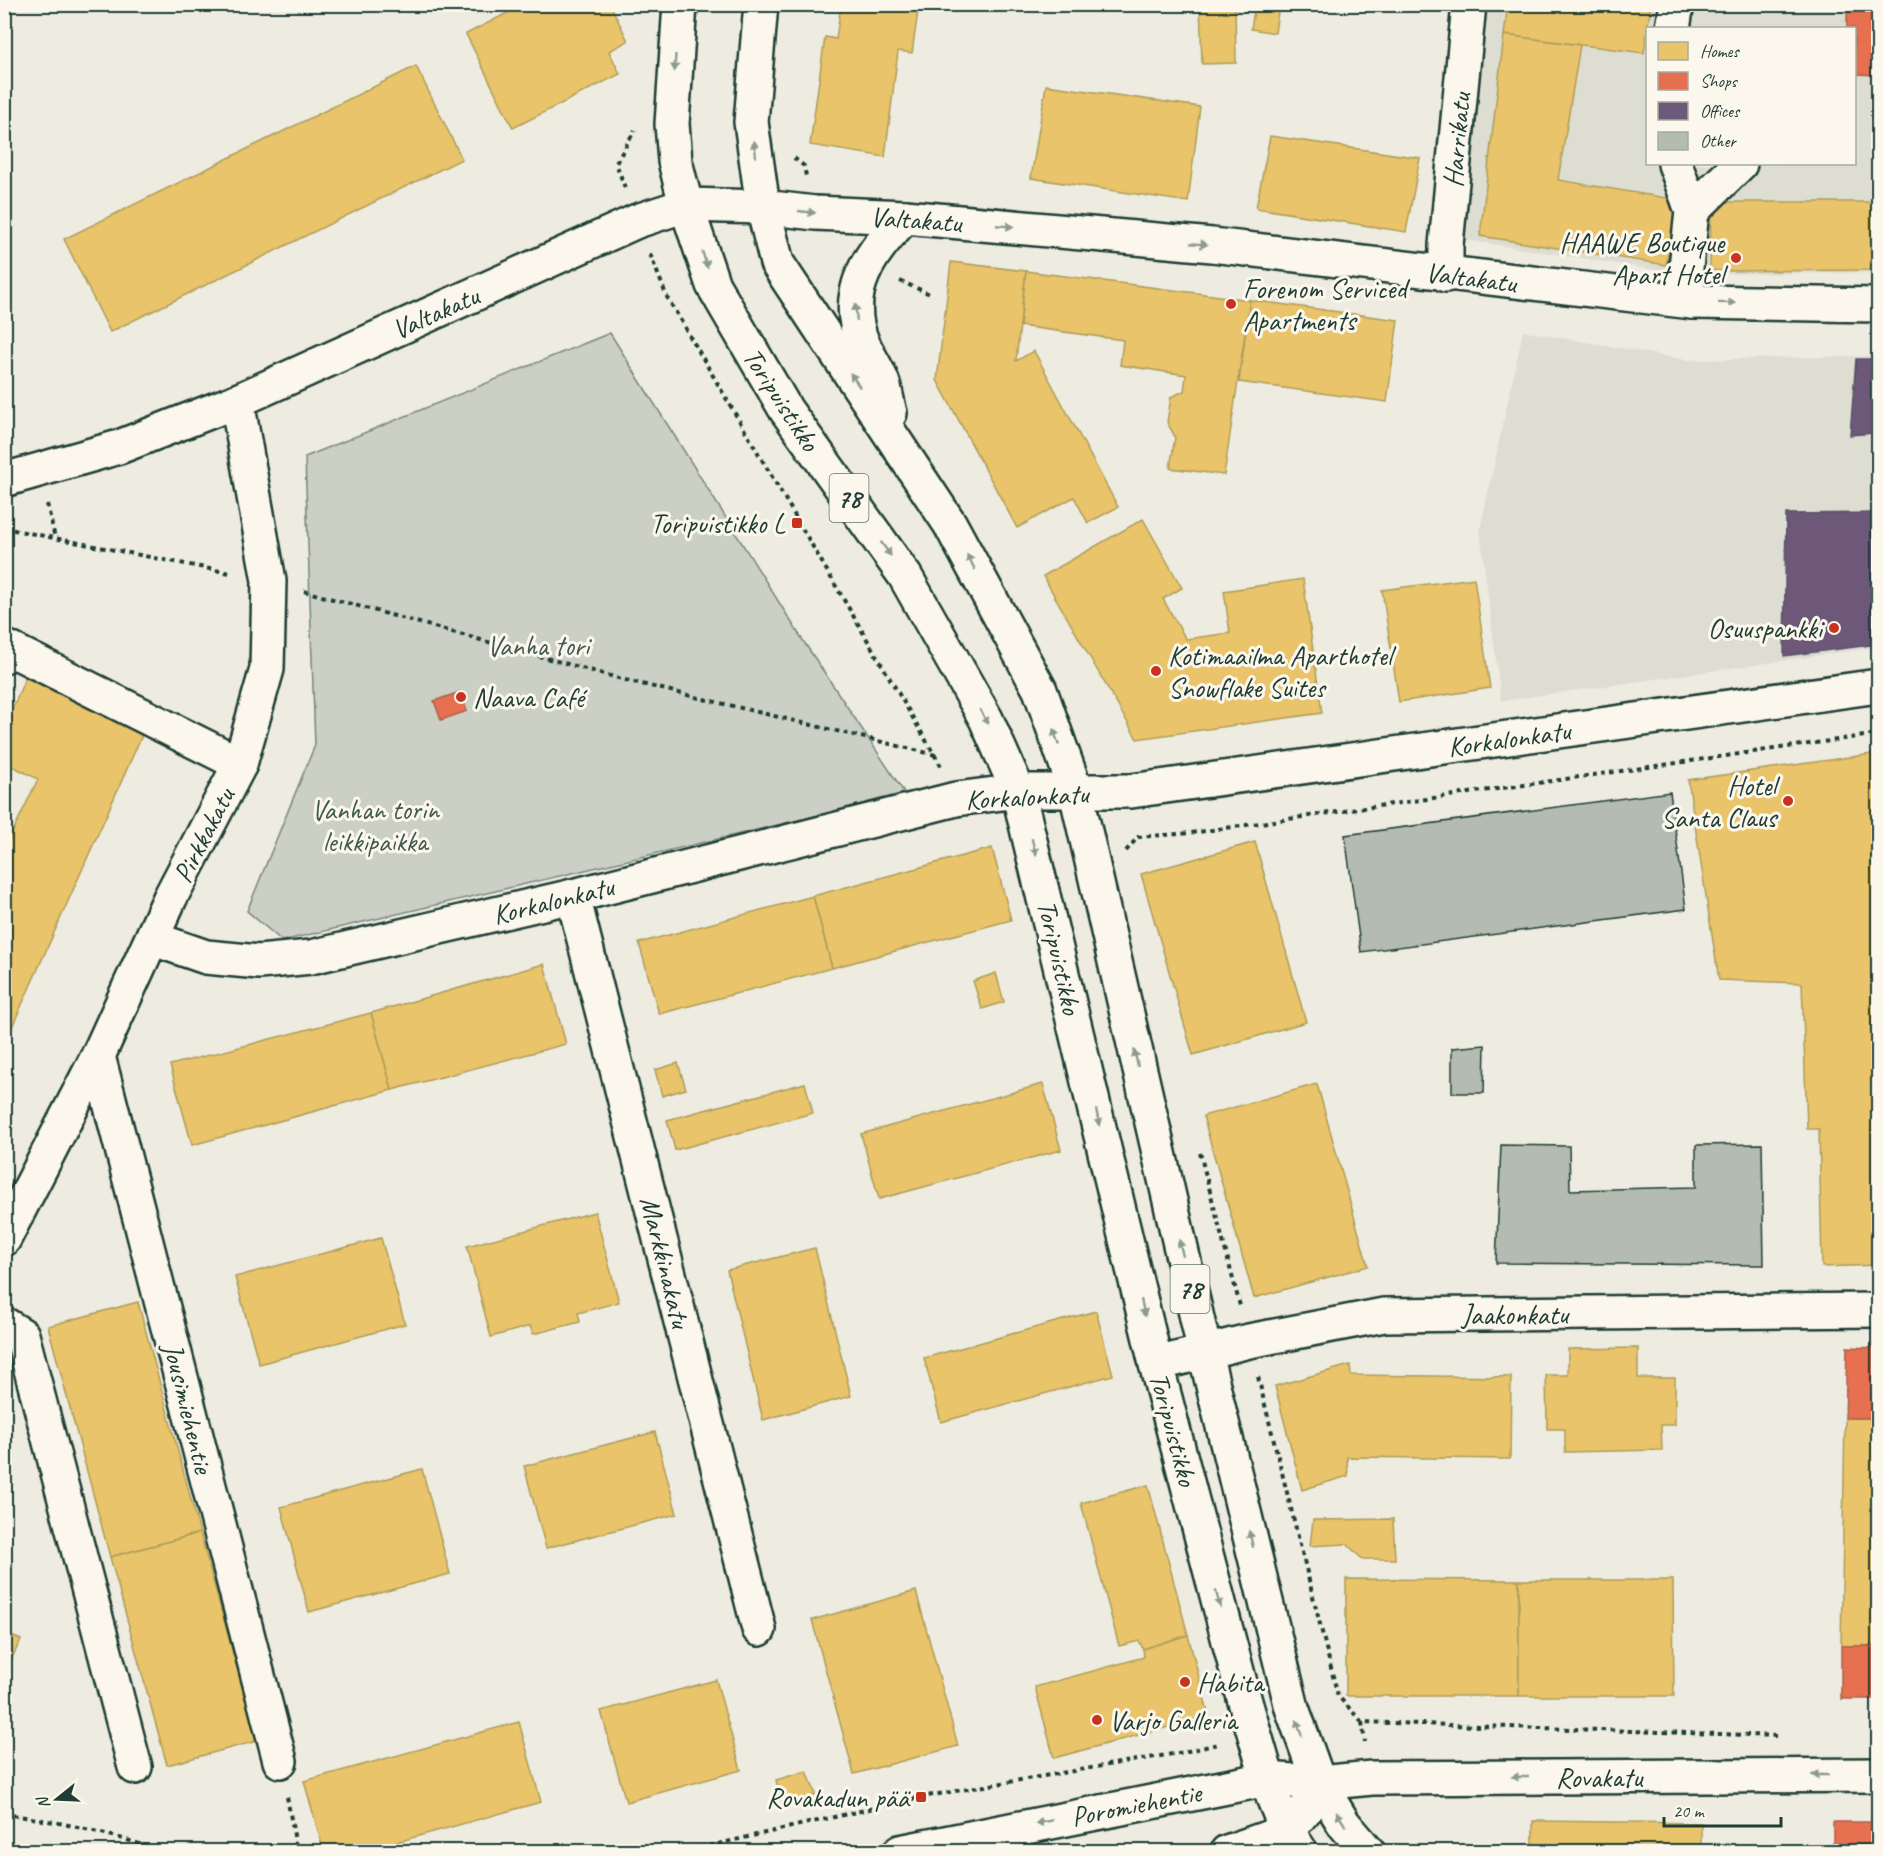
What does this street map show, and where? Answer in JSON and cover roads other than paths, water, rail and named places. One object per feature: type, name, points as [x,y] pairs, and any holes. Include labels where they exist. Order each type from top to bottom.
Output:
[{"type":"street","name":"78","points":[[680,4],[672,124],[675,161],[686,205]]},
{"type":"street","name":"78","points":[[760,4],[752,122],[762,207]]},
{"type":"street","name":"Harrikatu","points":[[1446,275],[1446,245],[1469,4]]},
{"type":"street","points":[[1673,27],[1677,4]]},
{"type":"street","points":[[1675,165],[1692,210],[1685,277],[1692,302]]},
{"type":"street","points":[[1692,210],[1739,165]]},
{"type":"street","name":"Valtakatu","points":[[4,480],[119,447],[237,401],[637,220],[686,205],[762,207],[816,213],[905,217],[1212,245],[1446,275],[1692,302],[1878,305]]},
{"type":"street","name":"Toripuistikko","points":[[686,205],[713,285],[786,410],[905,576],[986,719],[1018,791],[1156,1364],[1266,1779]]},
{"type":"street","name":"Toripuistikko","points":[[762,207],[777,263],[950,524],[1040,690],[1076,792],[1205,1353],[1292,1708],[1319,1783]]},
{"type":"street","points":[[899,447],[882,381],[862,342],[854,308],[858,281],[865,264],[905,217]]},
{"type":"street","name":"Pirkkakatu","points":[[4,1239],[15,1192],[98,1056],[154,939],[170,898],[240,764],[267,669],[269,581],[237,401]]},
{"type":"street","points":[[4,656],[8,648],[240,764]]},
{"type":"street","name":"Korkalonkatu","points":[[154,939],[206,957],[259,962],[300,958],[573,896],[956,799],[1018,791],[1131,791],[1878,686]]},
{"type":"street","name":"Markkinakatu","points":[[573,896],[759,1629]]},
{"type":"street","name":"Jousimiehentie","points":[[98,1056],[280,1761]]},
{"type":"street","name":"Jaakonkatu","points":[[1156,1364],[1249,1341],[1384,1315],[1878,1311]]},
{"type":"street","points":[[4,1324],[22,1335],[135,1767]]},
{"type":"street","name":"Rovakatu","points":[[1319,1783],[1381,1778],[1878,1775]]},
{"type":"street","points":[[1266,1779],[1294,1841]]},
{"type":"street","name":"Poromiehentie","points":[[900,1851],[1266,1779],[1319,1783]]},
{"type":"street","points":[[1294,1841],[1305,1809],[1319,1783]]},
{"type":"street","points":[[1319,1783],[1344,1824],[1368,1851]]},
{"type":"street","points":[[1227,1851],[1294,1841]]},
{"type":"place","name":"HAAWE Boutique Apart Hotel","points":[[1736,258]]},
{"type":"place","name":"Forenom Serviced Apartments","points":[[1231,304]]},
{"type":"place","name":"Toripuistikko L","points":[[797,523]]},
{"type":"place","name":"Osuuspankki","points":[[1834,628]]},
{"type":"place","name":"Kotimaailma Aparthotel Snowflake Suites","points":[[1156,671]]},
{"type":"place","name":"Naava Café","points":[[461,697]]},
{"type":"place","name":"Hotel Santa Claus","points":[[1788,801]]},
{"type":"place","name":"Habita","points":[[1185,1682]]},
{"type":"place","name":"Varjo Galleria","points":[[1097,1720]]},
{"type":"place","name":"Rovakadun pää","points":[[921,1797]]},
{"type":"park label","name":"Vanha tori","points":[[538,645]]},
{"type":"park label","name":"Vanhan torin leikkipaikka","points":[[375,825]]}]
